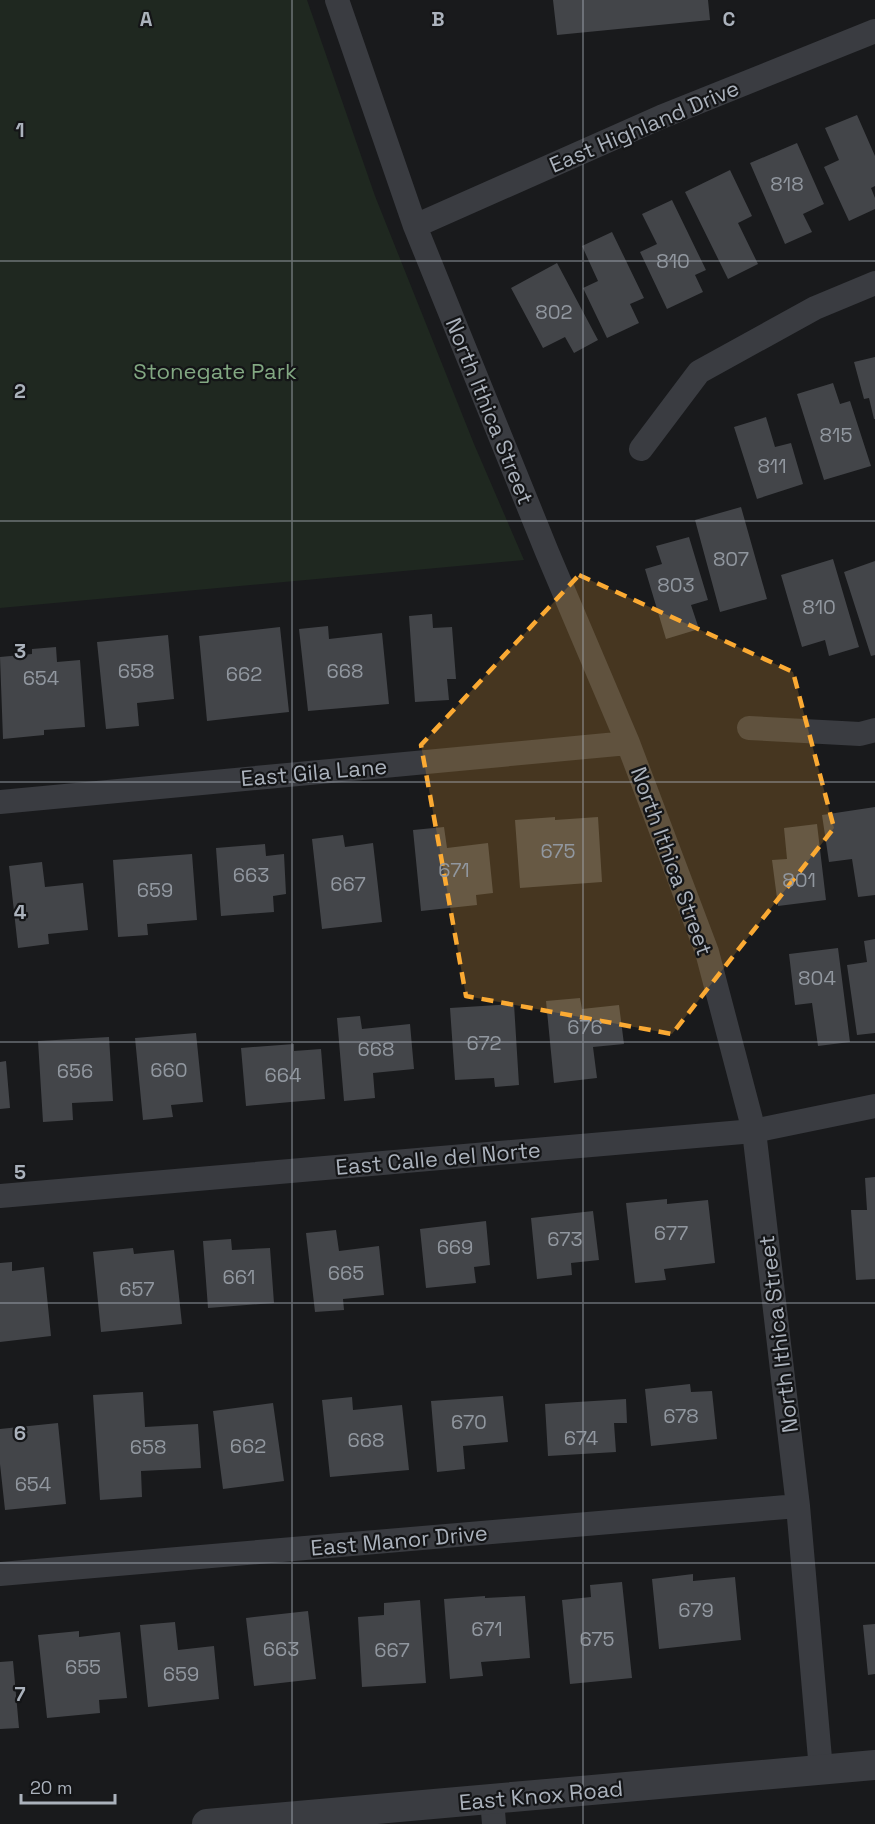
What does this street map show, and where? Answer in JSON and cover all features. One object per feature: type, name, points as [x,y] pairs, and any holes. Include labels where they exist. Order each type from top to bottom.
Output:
[{"type":"street","name":"North Ithica Street","points":[[337,0],[415,226],[547,552],[628,743],[708,952],[754,1131],[798,1506],[821,1770]]},
{"type":"street","name":"East Highland Drive","points":[[415,226],[661,117],[875,31]]},
{"type":"street","points":[[641,449],[699,372],[815,308],[875,283]]},
{"type":"street","points":[[749,728],[860,734],[875,730]]},
{"type":"street","name":"East Gila Lane","points":[[0,801],[628,743]]},
{"type":"street","name":"East Calle del Norte","points":[[0,1196],[754,1131],[875,1106]]},
{"type":"street","name":"East Manor Drive","points":[[0,1574],[798,1506]]},
{"type":"street","name":"East Knox Road","points":[[207,1824],[493,1812],[875,1765]]},
{"type":"highlighted area","points":[[579,575],[793,672],[834,828],[672,1034],[466,996],[421,745]]},
{"type":"green space","name":"Stonegate Park","points":[[0,0],[307,0],[375,196],[474,444],[524,560],[0,608]]},
{"type":"building","points":[[553,0],[708,0],[710,20],[557,35]]},
{"type":"building","points":[[857,115],[875,156],[875,186],[871,188],[875,198],[875,209],[849,221],[824,167],[839,160],[825,128]]},
{"type":"building","points":[[797,143],[824,204],[803,214],[812,232],[785,244],[750,163]]},
{"type":"building","points":[[730,170],[752,216],[738,223],[758,264],[728,279],[685,192]]},
{"type":"building","points":[[672,200],[706,270],[695,275],[703,292],[667,309],[640,252],[657,244],[642,214]]},
{"type":"building","points":[[612,232],[644,298],[630,304],[639,323],[607,338],[583,288],[598,281],[582,246]]},
{"type":"building","points":[[557,263],[598,340],[574,353],[565,337],[543,348],[511,288]]},
{"type":"building","points":[[875,357],[874,419],[869,398],[864,399],[854,362]]},
{"type":"building","points":[[833,383],[840,404],[850,401],[871,466],[824,480],[797,394]]},
{"type":"building","points":[[766,417],[775,447],[791,443],[803,484],[757,499],[734,427]]},
{"type":"building","points":[[741,507],[767,599],[720,612],[695,520]]},
{"type":"building","points":[[689,537],[708,600],[691,605],[699,629],[666,639],[645,569],[662,564],[656,546]]},
{"type":"building","points":[[833,559],[859,647],[829,656],[825,640],[802,647],[781,575]]},
{"type":"building","points":[[875,561],[875,655],[871,656],[844,572]]},
{"type":"building","points":[[432,614],[433,628],[452,627],[456,679],[447,679],[449,700],[415,702],[409,616]]},
{"type":"building","points":[[328,626],[329,639],[382,633],[389,704],[308,711],[299,629]]},
{"type":"building","points":[[280,627],[289,712],[207,721],[199,636]]},
{"type":"building","points":[[168,635],[174,699],[137,703],[139,726],[106,729],[97,642]]},
{"type":"building","points":[[56,647],[57,662],[80,660],[85,727],[44,730],[44,735],[3,739],[0,657],[32,654],[32,649]]},
{"type":"building","points":[[875,807],[875,895],[858,897],[852,859],[829,862],[822,815]]},
{"type":"building","points":[[555,817],[555,820],[598,817],[602,882],[520,888],[515,820]]},
{"type":"building","points":[[817,824],[826,900],[778,906],[772,860],[787,859],[784,828]]},
{"type":"building","points":[[444,827],[447,848],[488,843],[493,893],[476,895],[477,905],[421,911],[413,830]]},
{"type":"building","points":[[343,835],[345,847],[373,843],[382,922],[322,929],[312,839]]},
{"type":"building","points":[[265,844],[266,856],[284,854],[286,894],[273,896],[274,912],[221,916],[216,848]]},
{"type":"building","points":[[192,854],[197,920],[147,924],[148,935],[118,937],[113,860]]},
{"type":"building","points":[[42,862],[45,887],[83,883],[88,930],[48,934],[49,944],[18,948],[9,866]]},
{"type":"building","points":[[875,939],[875,1033],[857,1035],[847,965],[867,962],[864,941]]},
{"type":"building","points":[[838,948],[850,1042],[818,1046],[812,1003],[795,1005],[789,954]]},
{"type":"building","points":[[580,998],[582,1009],[619,1005],[624,1044],[593,1047],[597,1078],[554,1083],[546,1001]]},
{"type":"building","points":[[514,1004],[519,1085],[495,1087],[494,1078],[455,1080],[450,1008]]},
{"type":"building","points":[[360,1016],[362,1029],[410,1024],[414,1069],[373,1073],[375,1098],[344,1101],[337,1018]]},
{"type":"building","points":[[196,1033],[203,1102],[171,1105],[173,1117],[143,1120],[135,1038]]},
{"type":"building","points":[[109,1037],[113,1101],[72,1103],[73,1120],[43,1122],[38,1041]]},
{"type":"building","points":[[294,1044],[294,1051],[321,1049],[325,1099],[246,1106],[241,1048]]},
{"type":"building","points":[[6,1061],[10,1108],[0,1109],[0,1062]]},
{"type":"building","points":[[875,1177],[875,1279],[856,1280],[851,1210],[867,1210],[865,1178]]},
{"type":"building","points":[[667,1199],[667,1204],[708,1200],[715,1263],[664,1269],[666,1280],[635,1283],[626,1203]]},
{"type":"building","points":[[593,1211],[599,1260],[571,1263],[572,1275],[537,1279],[531,1218]]},
{"type":"building","points":[[486,1221],[490,1265],[474,1267],[476,1283],[426,1288],[420,1229]]},
{"type":"building","points":[[336,1230],[339,1251],[379,1246],[384,1295],[343,1299],[344,1310],[315,1312],[306,1233]]},
{"type":"building","points":[[231,1239],[232,1250],[270,1248],[274,1303],[208,1308],[203,1241]]},
{"type":"building","points":[[133,1248],[134,1254],[174,1250],[182,1324],[101,1332],[93,1252]]},
{"type":"building","points":[[12,1262],[12,1271],[44,1267],[51,1336],[0,1342],[0,1263]]},
{"type":"building","points":[[690,1384],[691,1392],[712,1391],[717,1439],[651,1446],[645,1389]]},
{"type":"building","points":[[143,1392],[145,1427],[198,1424],[201,1468],[141,1471],[142,1497],[100,1500],[93,1395]]},
{"type":"building","points":[[503,1396],[508,1442],[463,1446],[465,1469],[437,1472],[431,1401]]},
{"type":"building","points":[[352,1397],[353,1410],[402,1405],[409,1470],[330,1477],[322,1400]]},
{"type":"building","points":[[626,1399],[627,1423],[614,1423],[616,1452],[548,1456],[545,1404]]},
{"type":"building","points":[[273,1403],[284,1481],[223,1489],[213,1411]]},
{"type":"building","points":[[58,1423],[66,1504],[5,1510],[0,1464],[0,1429]]},
{"type":"building","points":[[693,1574],[693,1581],[735,1577],[741,1640],[659,1649],[652,1579]]},
{"type":"building","points":[[622,1582],[632,1678],[570,1684],[562,1600],[591,1597],[590,1585]]},
{"type":"building","points":[[485,1596],[485,1598],[525,1596],[530,1658],[481,1662],[483,1676],[450,1679],[444,1599]]},
{"type":"building","points":[[420,1600],[426,1683],[362,1687],[358,1617],[384,1615],[384,1603]]},
{"type":"building","points":[[308,1611],[316,1679],[254,1686],[246,1618]]},
{"type":"building","points":[[175,1622],[178,1650],[214,1646],[219,1699],[148,1707],[140,1625]]},
{"type":"building","points":[[875,1624],[875,1674],[868,1675],[863,1625]]},
{"type":"building","points":[[79,1631],[79,1637],[120,1632],[127,1698],[99,1700],[100,1713],[47,1718],[38,1635]]},
{"type":"building","points":[[13,1661],[19,1728],[0,1729],[0,1662]]}]
